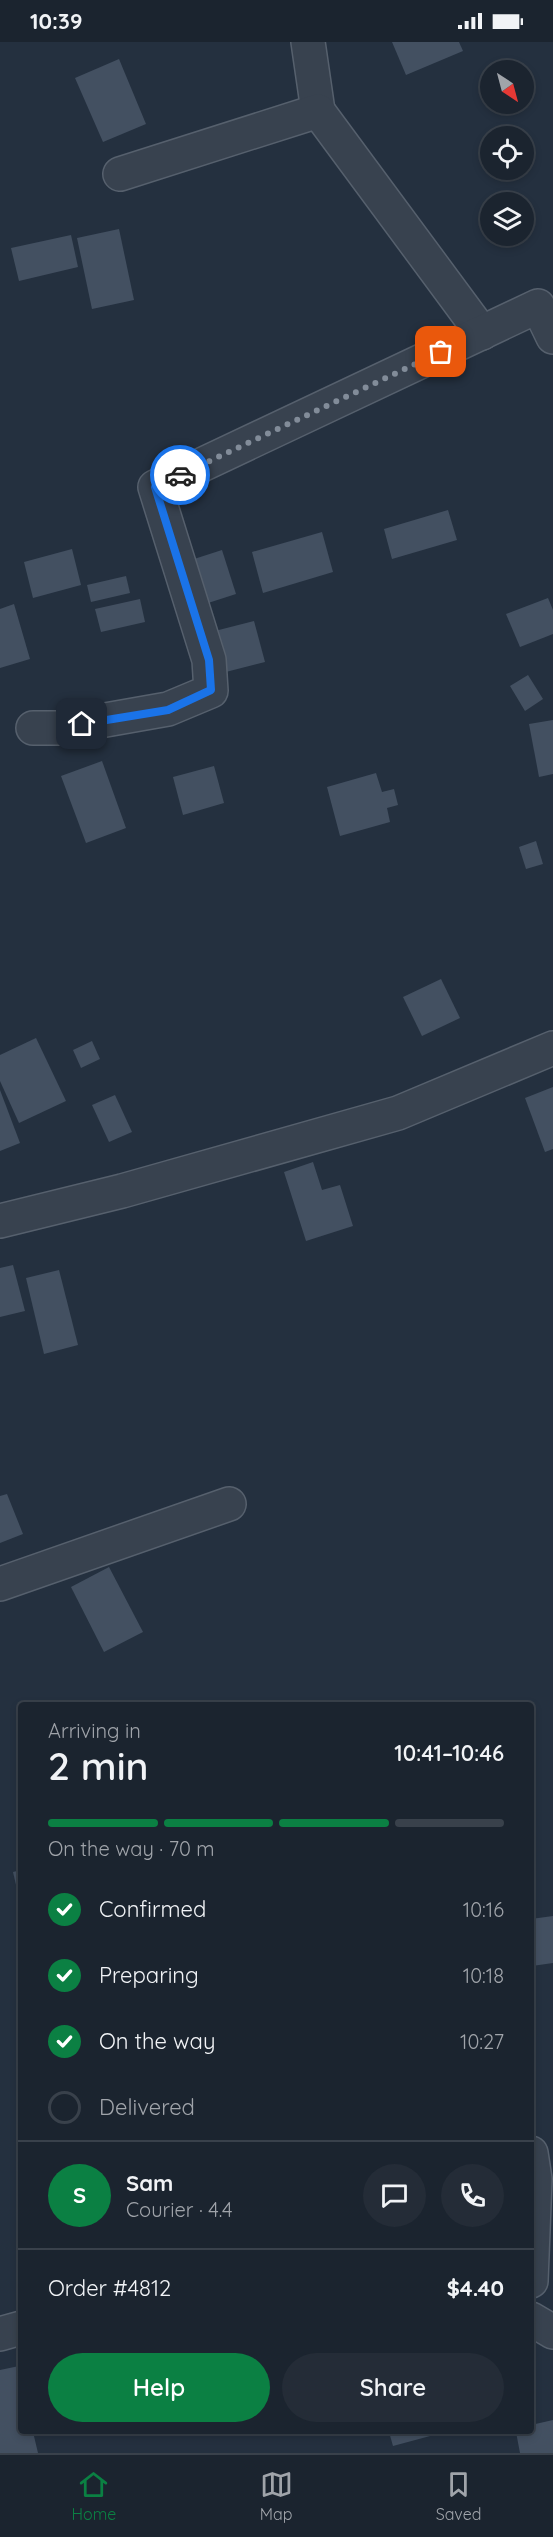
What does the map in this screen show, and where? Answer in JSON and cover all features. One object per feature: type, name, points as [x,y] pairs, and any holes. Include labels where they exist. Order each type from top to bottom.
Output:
[{"type":"street","points":[[308,42],[318,111],[482,333]]},
{"type":"street","points":[[120,174],[318,111]]},
{"type":"street","points":[[33,728],[60,728],[168,710],[211,690],[209,660],[155,487],[538,306],[553,337]]},
{"type":"street","points":[[0,1221],[122,1191],[398,1113],[553,1048]]},
{"type":"street","points":[[0,1584],[229,1504]]},
{"type":"street","points":[[534,2172],[534,2204]]},
{"type":"street","points":[[534,2321],[553,2332]]},
{"type":"street","points":[[0,2334],[18,2329]]},
{"type":"building","points":[[392,42],[459,42],[463,51],[406,75]]},
{"type":"building","points":[[119,59],[146,124],[103,142],[75,78]]},
{"type":"building","points":[[119,229],[134,300],[92,309],[77,238]]},
{"type":"building","points":[[71,235],[78,267],[19,281],[11,248]]},
{"type":"building","points":[[448,510],[457,540],[392,559],[384,529]]},
{"type":"building","points":[[322,532],[333,572],[263,593],[252,552]]},
{"type":"building","points":[[72,549],[81,585],[33,598],[24,562]]},
{"type":"building","points":[[222,550],[236,594],[205,604],[191,560]]},
{"type":"building","points":[[126,576],[130,593],[91,602],[87,585]]},
{"type":"building","points":[[548,598],[553,610],[553,634],[520,647],[506,614]]},
{"type":"building","points":[[140,599],[145,622],[101,632],[95,609]]},
{"type":"building","points":[[14,604],[30,659],[0,668],[0,609]]},
{"type":"building","points":[[254,621],[265,662],[218,674],[207,633]]},
{"type":"building","points":[[528,675],[543,699],[525,711],[510,686]]},
{"type":"building","points":[[553,720],[553,774],[539,777],[529,724]]},
{"type":"building","points":[[102,761],[126,828],[86,843],[61,776]]},
{"type":"building","points":[[214,766],[224,803],[183,815],[173,777]]},
{"type":"building","points":[[376,773],[382,792],[394,789],[398,805],[387,808],[390,822],[340,836],[327,787]]},
{"type":"building","points":[[536,841],[543,864],[526,869],[519,847]]},
{"type":"building","points":[[441,979],[460,1018],[422,1036],[403,997]]},
{"type":"building","points":[[36,1038],[66,1101],[19,1123],[0,1081],[0,1055]]},
{"type":"building","points":[[92,1041],[100,1059],[81,1068],[73,1050]]},
{"type":"building","points":[[553,1087],[553,1149],[545,1152],[525,1098]]},
{"type":"building","points":[[0,1090],[20,1143],[0,1151]]},
{"type":"building","points":[[115,1095],[132,1132],[109,1142],[92,1105]]},
{"type":"building","points":[[313,1162],[322,1190],[340,1185],[353,1226],[306,1241],[284,1172]]},
{"type":"building","points":[[13,1265],[25,1311],[0,1317],[0,1268]]},
{"type":"building","points":[[59,1270],[78,1345],[44,1354],[26,1278]]},
{"type":"building","points":[[7,1494],[23,1534],[0,1543],[0,1496]]},
{"type":"building","points":[[109,1567],[143,1632],[104,1652],[71,1587]]},
{"type":"building","points":[[18,1871],[18,1893],[13,1872]]},
{"type":"building","points":[[553,1916],[553,1963],[534,1966],[534,1919]]},
{"type":"building","points":[[18,2366],[18,2434],[33,2434],[38,2453],[0,2453],[0,2370]]},
{"type":"building","points":[[553,2420],[553,2453],[520,2453],[516,2434],[534,2434],[534,2424]]},
{"type":"building","points":[[390,2434],[438,2434],[393,2446]]},
{"type":"way so far","points":[[180,475],[441,352]]},
{"type":"route","points":[[82,724],[168,710],[211,690],[209,660],[155,487],[180,475]]}]
